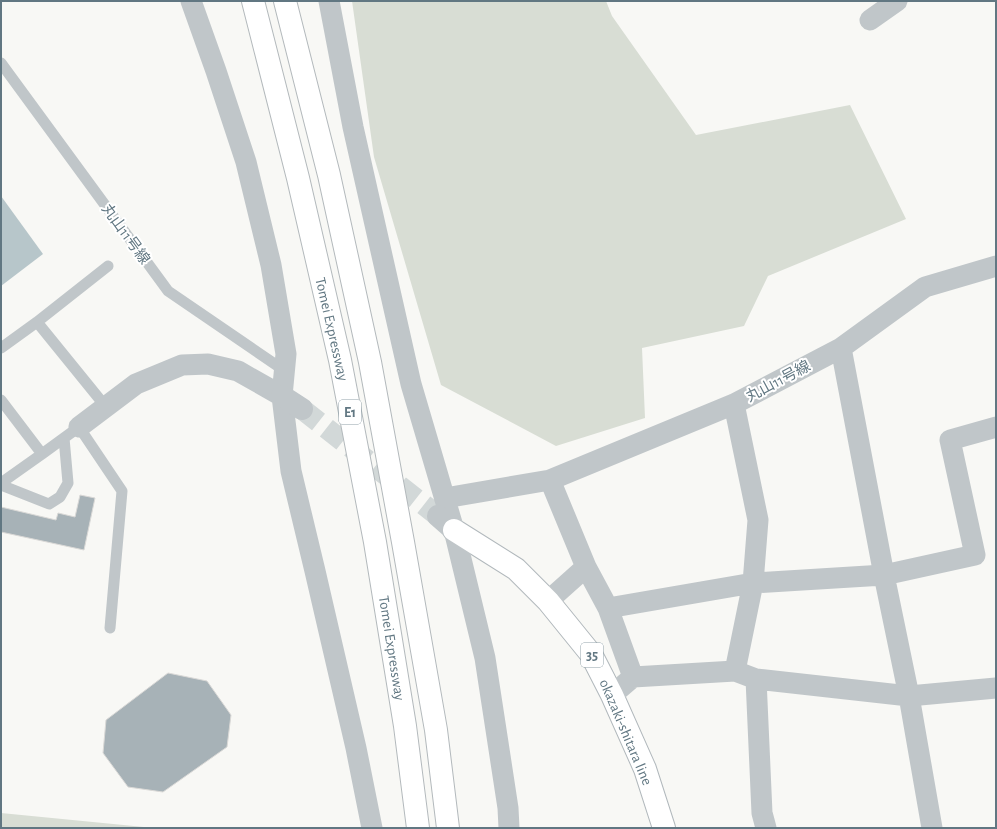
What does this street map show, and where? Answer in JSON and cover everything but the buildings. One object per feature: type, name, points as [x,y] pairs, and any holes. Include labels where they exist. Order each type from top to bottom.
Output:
[{"type":"main road","name":"Tomei Expressway","points":[[253,1],[298,178],[340,360],[375,542],[405,726],[418,828]]},
{"type":"main road","name":"Tomei Expressway","points":[[285,1],[329,175],[370,362],[434,722],[448,828]]},
{"type":"main road","name":"okazaki-shitara line","points":[[454,530],[516,569],[548,601],[591,654],[612,695],[645,769],[664,828]]},
{"type":"street","points":[[191,1],[246,162],[271,265],[286,354],[282,396],[291,471],[354,740],[372,828]]},
{"type":"street","points":[[329,1],[353,127],[409,376],[442,507],[454,530],[485,658],[508,808],[509,828]]},
{"type":"street","points":[[870,20],[898,1]]},
{"type":"street","name":"丸山11号線","points":[[442,507],[550,480],[734,404],[841,348],[925,287],[996,266]]},
{"type":"street","points":[[841,348],[884,575],[909,696],[932,828]]},
{"type":"street","points":[[72,433],[136,384],[182,365],[208,364],[238,371],[302,409]]},
{"type":"street","points":[[734,404],[758,520],[752,583],[735,671]]},
{"type":"street","points":[[608,608],[752,583],[884,575],[975,555],[950,440],[996,428]]},
{"type":"street","points":[[550,480],[586,568],[608,608],[633,677]]},
{"type":"street","points":[[548,601],[586,568]]},
{"type":"street","points":[[612,695],[633,677],[735,671],[756,679],[909,696],[996,688]]},
{"type":"street","points":[[756,679],[762,813],[766,828]]},
{"type":"lane","name":"丸山11号線","points":[[1,63],[168,291],[285,371]]},
{"type":"lane","points":[[1,348],[37,322],[108,266]]},
{"type":"lane","points":[[37,322],[106,407]]},
{"type":"lane","points":[[1,400],[42,454]]},
{"type":"lane","points":[[1,484],[72,433]]},
{"type":"lane","points":[[1,484],[49,504],[60,497],[68,483],[72,433]]},
{"type":"lane","points":[[72,433],[122,490],[110,628]]},
{"type":"shaded area","points":[[352,1],[606,1],[612,16],[696,135],[850,105],[906,219],[768,276],[744,326],[642,348],[645,418],[556,446],[441,385],[374,157]]},
{"type":"shaded area","points":[[1,196],[43,254],[1,286]]},
{"type":"shaded area","points":[[1,813],[154,828],[1,828]]},
{"type":"tunnel","points":[[302,409],[438,516]]}]
